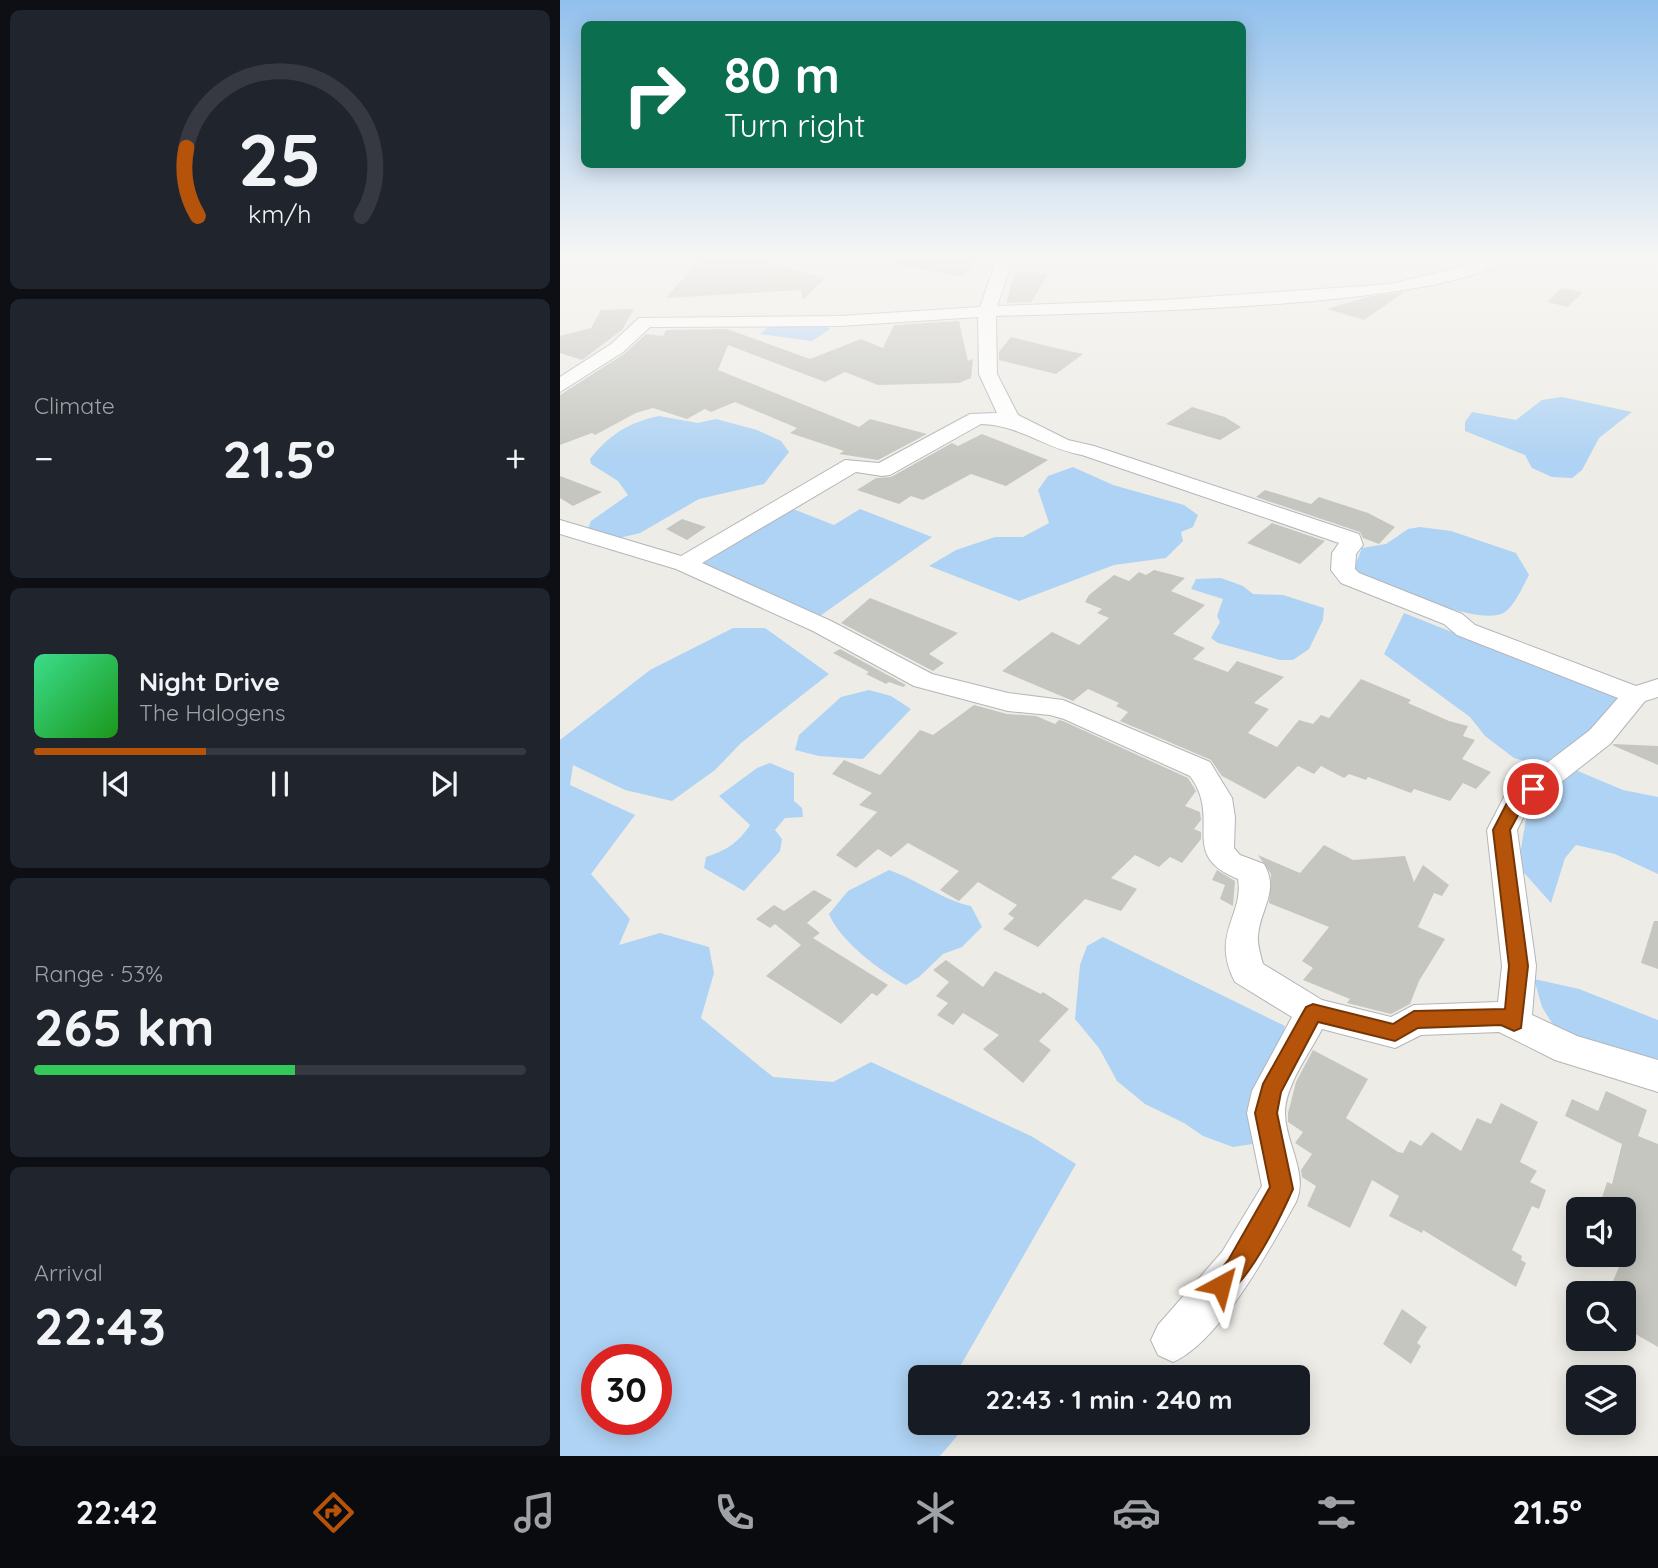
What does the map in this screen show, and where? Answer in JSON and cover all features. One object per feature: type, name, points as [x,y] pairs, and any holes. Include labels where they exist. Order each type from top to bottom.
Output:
[{"type":"street","points":[[560,386],[625,342],[643,324]]},
{"type":"street","points":[[987,324],[988,374],[1010,419]]},
{"type":"street","points":[[560,365],[587,369]]},
{"type":"street","points":[[684,564],[853,465],[883,470],[977,418],[1010,419],[1062,445],[1087,450],[1351,539],[1351,545],[1344,553],[1343,569],[1350,578],[1453,620],[1466,630],[1646,691],[1600,737],[1516,802],[1502,830],[1519,966],[1514,1023]]},
{"type":"street","points":[[560,527],[684,564],[822,626],[884,662],[923,680],[1008,702],[1053,706],[1200,769],[1223,813],[1218,850],[1229,863],[1253,872],[1256,890],[1241,936],[1247,972],[1313,1012],[1395,1033],[1414,1020],[1503,1017],[1568,1049],[1658,1076]]},
{"type":"street","points":[[1172,1340],[1237,1267],[1282,1189],[1266,1113],[1271,1091],[1313,1012]]},
{"type":"water","points":[[765,324],[820,324],[830,329],[812,341],[760,334],[768,327]]},
{"type":"water","points":[[1562,397],[1632,412],[1599,438],[1582,470],[1572,478],[1552,477],[1532,468],[1525,455],[1465,431],[1465,422],[1472,412],[1516,420],[1542,400]]},
{"type":"water","points":[[659,416],[698,423],[716,419],[757,430],[781,441],[789,452],[764,484],[699,499],[640,533],[615,539],[587,531],[591,521],[628,495],[618,481],[591,464],[590,459],[620,431]]},
{"type":"water","points":[[1073,467],[1113,485],[1184,505],[1198,515],[1193,527],[1181,532],[1183,541],[1166,558],[1114,565],[1019,601],[929,566],[956,550],[995,537],[1023,537],[1049,523],[1038,490],[1048,476]]},
{"type":"water","points":[[788,507],[834,525],[860,509],[932,537],[817,618],[695,564]]},
{"type":"water","points":[[1420,527],[1451,531],[1516,553],[1529,575],[1509,609],[1492,616],[1453,609],[1353,571],[1362,548],[1386,544],[1408,529]]},
{"type":"water","points":[[1221,578],[1243,586],[1253,594],[1283,595],[1324,608],[1323,620],[1309,649],[1293,660],[1280,660],[1218,643],[1211,638],[1220,622],[1217,616],[1223,599],[1191,589],[1196,579]]},
{"type":"water","points":[[1404,613],[1545,669],[1588,678],[1620,701],[1609,719],[1549,768],[1514,758],[1485,736],[1470,717],[1384,654]]},
{"type":"water","points":[[733,628],[765,628],[829,674],[741,743],[715,770],[672,801],[625,790],[573,765],[570,785],[635,815],[591,874],[630,919],[619,945],[660,933],[709,947],[714,973],[701,1018],[773,1077],[833,1082],[871,1062],[1031,1136],[1076,1164],[961,1365],[908,1365],[908,1435],[958,1435],[940,1456],[560,1456],[560,740],[650,670]]},
{"type":"water","points":[[869,690],[891,696],[911,709],[863,759],[819,756],[795,750],[799,735],[841,697]]},
{"type":"water","points":[[770,763],[794,773],[794,801],[802,808],[803,817],[785,818],[775,830],[782,839],[780,851],[744,891],[704,868],[706,857],[731,845],[750,825],[719,796],[757,768]]},
{"type":"water","points":[[1573,769],[1623,790],[1658,797],[1658,874],[1615,854],[1576,845],[1565,858],[1551,903],[1518,866],[1530,796]]},
{"type":"water","points":[[889,870],[971,906],[982,927],[962,947],[943,954],[919,977],[906,985],[851,945],[829,914],[848,891]]},
{"type":"water","points":[[1103,937],[1285,1026],[1272,1074],[1259,1143],[1233,1147],[1203,1136],[1184,1123],[1145,1104],[1117,1081],[1099,1048],[1075,1019],[1080,965],[1087,946]]},
{"type":"water","points":[[1534,979],[1579,989],[1658,1020],[1658,1064],[1560,1036],[1542,1007]]},
{"type":"building","points":[[593,324],[625,324],[622,330],[582,360],[560,353],[560,336],[591,328]]},
{"type":"building","points":[[960,324],[968,361],[973,359],[971,378],[959,383],[878,385],[845,372],[825,382],[728,345],[718,370],[859,427],[870,419],[927,434],[878,460],[839,454],[844,451],[790,433],[797,428],[735,402],[711,412],[705,409],[687,419],[653,408],[636,413],[595,435],[592,433],[560,445],[560,395],[624,354],[646,334],[663,336],[666,330],[727,329],[810,359],[861,339],[883,348],[894,325]]},
{"type":"building","points":[[1011,337],[1083,354],[1056,374],[999,360],[999,352]]},
{"type":"building","points":[[1192,407],[1225,417],[1241,427],[1220,440],[1166,424]]},
{"type":"building","points":[[982,434],[1048,460],[1006,486],[971,474],[923,500],[911,496],[899,504],[857,490],[876,478],[891,477],[952,443],[958,446]]},
{"type":"building","points":[[560,476],[602,492],[573,506],[560,498]]},
{"type":"building","points":[[1265,490],[1311,504],[1319,497],[1368,513],[1395,527],[1379,544],[1363,538],[1360,532],[1256,497]]},
{"type":"building","points":[[682,519],[706,527],[687,540],[666,529]]},
{"type":"building","points":[[1272,523],[1325,541],[1300,564],[1247,543]]},
{"type":"building","points":[[1154,570],[1185,578],[1171,591],[1205,605],[1173,634],[1205,648],[1193,659],[1228,672],[1237,661],[1284,677],[1254,703],[1269,709],[1248,733],[1277,747],[1299,720],[1313,724],[1321,715],[1329,718],[1361,679],[1411,700],[1408,703],[1449,721],[1468,726],[1463,736],[1475,740],[1462,759],[1491,772],[1476,789],[1463,783],[1450,801],[1414,789],[1411,793],[1368,777],[1366,780],[1349,774],[1344,778],[1321,766],[1314,774],[1298,766],[1265,799],[1222,776],[1211,760],[1120,721],[1128,712],[1116,706],[1119,703],[1088,689],[1073,701],[1002,671],[1052,632],[1079,645],[1109,618],[1097,613],[1102,609],[1085,602],[1089,595],[1114,575],[1129,581],[1139,572],[1146,575]]},
{"type":"building","points":[[870,598],[958,633],[929,654],[944,663],[933,671],[841,623]]},
{"type":"building","points":[[840,649],[906,685],[903,687],[889,682],[886,684],[866,674],[869,672],[833,653]]},
{"type":"building","points":[[974,705],[1007,714],[1036,716],[1055,724],[1059,720],[1063,721],[1188,778],[1196,791],[1185,806],[1200,812],[1201,820],[1194,829],[1201,832],[1201,839],[1182,863],[1170,857],[1159,867],[1135,855],[1111,878],[1137,889],[1121,911],[1085,899],[1038,947],[1003,929],[1014,918],[1008,914],[1017,905],[978,882],[959,901],[940,890],[959,871],[908,843],[891,857],[878,849],[856,868],[836,855],[877,812],[859,805],[872,793],[832,774],[844,760],[880,775],[920,730],[933,735]]},
{"type":"building","points":[[1612,745],[1658,746],[1658,765]]},
{"type":"building","points":[[1324,845],[1353,860],[1405,856],[1414,882],[1423,865],[1449,885],[1442,896],[1434,893],[1418,927],[1445,939],[1419,981],[1410,1004],[1391,1014],[1347,1003],[1350,999],[1303,980],[1313,968],[1302,961],[1329,927],[1269,903],[1271,874],[1258,855],[1300,873]]},
{"type":"building","points":[[1217,870],[1235,881],[1233,906],[1220,899],[1225,885],[1212,880]]},
{"type":"building","points":[[814,890],[832,900],[807,923],[820,933],[813,938],[888,985],[877,996],[872,993],[841,1024],[766,976],[801,945],[775,924],[770,928],[756,919],[774,905],[784,911]]},
{"type":"building","points":[[1654,921],[1658,921],[1658,969],[1641,963]]},
{"type":"building","points":[[946,960],[983,987],[995,971],[1041,994],[1043,992],[1069,1009],[1039,1041],[1051,1050],[1023,1083],[983,1049],[999,1035],[963,1013],[953,1025],[937,1015],[948,1003],[936,996],[949,982],[933,970]]},
{"type":"building","points":[[1313,1050],[1368,1079],[1346,1118],[1398,1152],[1403,1153],[1410,1140],[1421,1146],[1432,1132],[1461,1151],[1477,1118],[1491,1124],[1501,1103],[1538,1122],[1520,1162],[1537,1171],[1530,1182],[1546,1190],[1539,1209],[1532,1206],[1512,1250],[1522,1256],[1521,1260],[1526,1263],[1516,1287],[1423,1230],[1422,1233],[1389,1216],[1399,1196],[1372,1180],[1350,1228],[1307,1206],[1316,1186],[1302,1177],[1301,1170],[1312,1154],[1295,1143],[1303,1132],[1288,1122],[1288,1113],[1296,1082]]},
{"type":"building","points":[[1606,1091],[1647,1110],[1638,1136],[1658,1144],[1658,1347],[1636,1334],[1636,1281],[1613,1281],[1619,1267],[1636,1267],[1636,1197],[1602,1197],[1607,1182],[1612,1184],[1622,1144],[1565,1116],[1572,1099],[1598,1111]]},
{"type":"building","points":[[1402,1309],[1427,1327],[1417,1343],[1421,1346],[1411,1364],[1383,1344]]},
{"type":"route","points":[[1221,1285],[1237,1267],[1282,1189],[1266,1113],[1271,1091],[1313,1012],[1395,1033],[1414,1020],[1503,1017],[1514,1023],[1519,966],[1502,830],[1516,802],[1533,789]]}]
